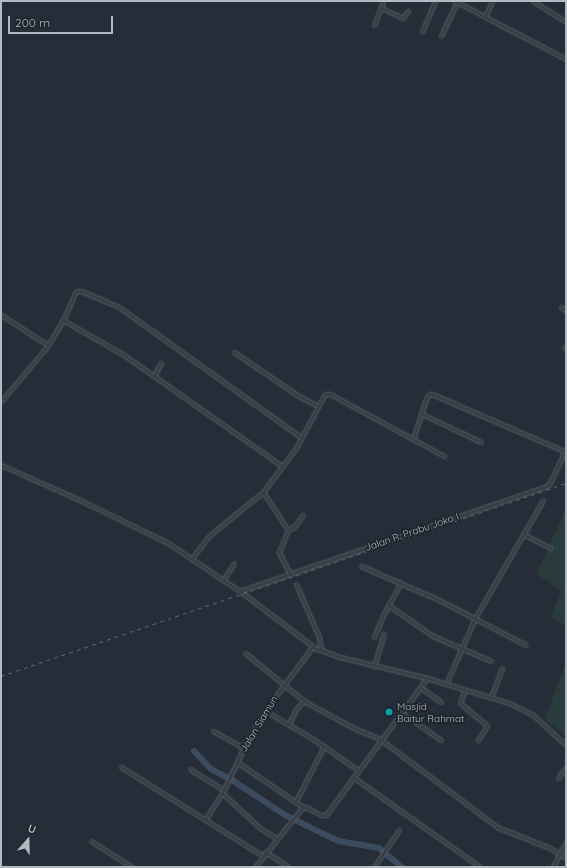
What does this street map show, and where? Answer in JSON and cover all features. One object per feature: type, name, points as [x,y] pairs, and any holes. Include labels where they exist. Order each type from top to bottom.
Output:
[{"type":"street","points":[[374,25],[383,1]]},
{"type":"street","points":[[422,32],[435,1]]},
{"type":"street","points":[[441,36],[456,1],[566,59]]},
{"type":"street","points":[[485,17],[492,1]]},
{"type":"street","points":[[533,1],[566,22]]},
{"type":"street","points":[[381,8],[403,18],[408,11]]},
{"type":"street","points":[[1,315],[48,345],[63,320],[77,290],[116,305],[302,438]]},
{"type":"street","points":[[561,307],[566,310]]},
{"type":"street","points":[[63,320],[99,340],[154,376],[282,466]]},
{"type":"street","points":[[1,401],[46,348]]},
{"type":"street","points":[[234,352],[297,395],[318,406]]},
{"type":"street","points":[[154,376],[161,363]]},
{"type":"street","points":[[192,558],[210,535],[263,492],[302,438],[323,396],[329,393],[444,456]]},
{"type":"street","points":[[413,439],[426,400],[429,394],[432,394],[565,452]]},
{"type":"street","points":[[422,414],[481,442]]},
{"type":"street","name":"Jalan R. Prabu Joko I","points":[[240,591],[549,486],[565,452]]},
{"type":"street","points":[[1,465],[88,504],[168,544],[192,558],[240,591],[320,650],[340,657],[491,697],[528,712],[566,745]]},
{"type":"street","points":[[263,492],[288,530]]},
{"type":"street","points":[[446,684],[476,618],[542,500]]},
{"type":"street","points":[[290,574],[279,552],[288,530],[294,527],[303,515]]},
{"type":"street","points":[[523,534],[551,548]]},
{"type":"street","points":[[223,580],[234,563]]},
{"type":"street","points":[[361,566],[401,582],[476,618],[526,646]]},
{"type":"street","points":[[374,637],[388,605],[401,582]]},
{"type":"street","points":[[296,584],[319,637],[320,650]]},
{"type":"street","points":[[388,605],[433,636],[491,661]]},
{"type":"street","points":[[374,666],[384,634]]},
{"type":"street","name":"Jalan Siamun","points":[[205,820],[223,791],[244,748],[278,693],[314,647]]},
{"type":"street","points":[[245,653],[304,701],[354,728],[380,739],[497,827],[566,858]]},
{"type":"street","points":[[491,697],[502,668]]},
{"type":"street","points":[[237,762],[304,807],[321,815],[326,815],[380,739],[426,679]]},
{"type":"street","points":[[421,686],[441,702]]},
{"type":"street","points":[[465,691],[460,703],[487,726],[478,740]]},
{"type":"street","points":[[289,724],[296,709],[304,701]]},
{"type":"street","points":[[267,712],[324,746],[358,770]]},
{"type":"street","points":[[401,712],[441,740]]},
{"type":"street","points":[[213,731],[244,748]]},
{"type":"street","points":[[296,801],[324,746]]},
{"type":"street","points":[[558,778],[566,766]]},
{"type":"street","points":[[121,767],[263,856]]},
{"type":"street","points":[[190,769],[223,791],[260,828],[276,838]]},
{"type":"street","points":[[353,777],[480,867]]},
{"type":"street","points":[[255,867],[276,838],[304,807]]},
{"type":"street","points":[[374,867],[399,830]]},
{"type":"street","points":[[91,841],[132,867]]},
{"type":"street","points":[[553,867],[566,841]]},
{"type":"street","points":[[266,852],[289,867]]},
{"type":"shaded area","points":[[566,509],[566,626],[550,617],[562,591],[536,574]]},
{"type":"shaded area","points":[[566,663],[566,737],[545,719]]},
{"type":"waterway","points":[[194,751],[211,769],[235,782],[285,815],[338,841],[379,848],[402,867]]},
{"type":"railway","points":[[1,676],[566,483]]},
{"type":"place","name":"Masjid Baitur Rahmat","points":[[389,712]]}]
